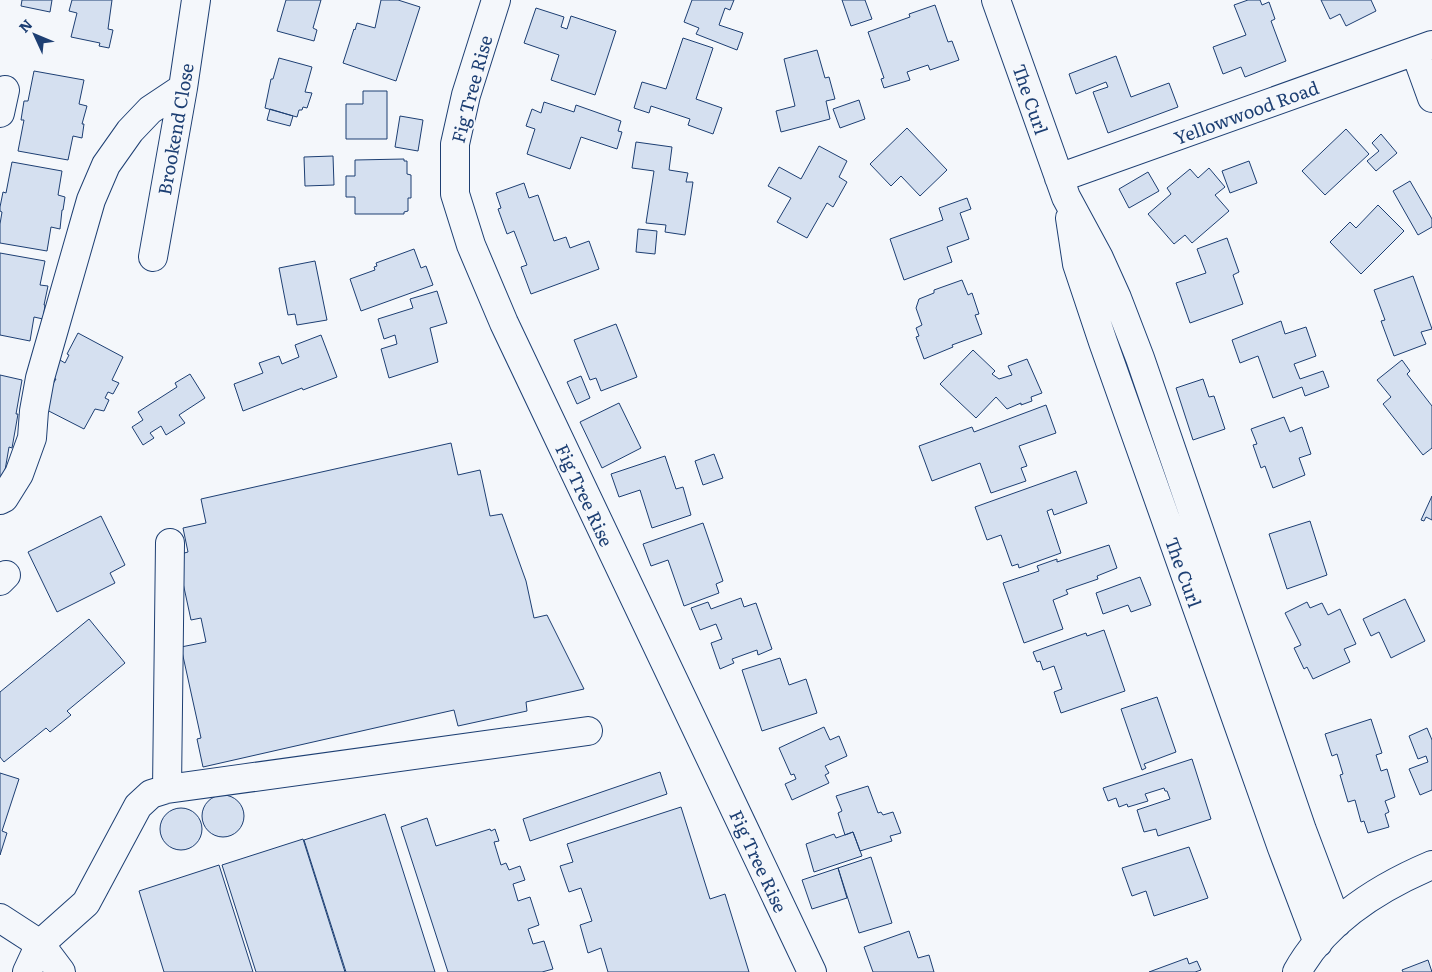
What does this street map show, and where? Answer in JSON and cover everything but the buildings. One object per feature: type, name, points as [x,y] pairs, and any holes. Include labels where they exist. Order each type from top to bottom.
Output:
[{"type":"street","name":"Brookend Close","points":[[153,257],[183,88],[196,0]]},
{"type":"street","name":"Fig Tree Rise","points":[[496,0],[466,95],[455,144],[455,194],[471,245],[504,323],[812,972]]},
{"type":"street","name":"The Curl","points":[[996,0],[1063,188],[1110,282],[1140,358],[1302,830],[1337,924]]},
{"type":"street","points":[[1424,48],[1432,98]]},
{"type":"street","name":"Yellowwood Road","points":[[1063,188],[1424,48]]},
{"type":"street","points":[[0,500],[4,498],[19,474],[32,438],[34,411],[40,378],[89,208],[106,165],[130,131],[150,110],[183,88]]},
{"type":"street","name":"The Curl","points":[[1063,188],[1078,264],[1103,342],[1278,839],[1318,943]]},
{"type":"street","points":[[167,789],[170,543]]},
{"type":"street","points":[[27,972],[40,944],[86,903],[138,806],[151,794],[167,789],[588,731]]},
{"type":"street","points":[[1297,972],[1318,943],[1337,924],[1373,895],[1410,874],[1432,865]]},
{"type":"street","points":[[0,918],[40,944],[61,972]]}]
